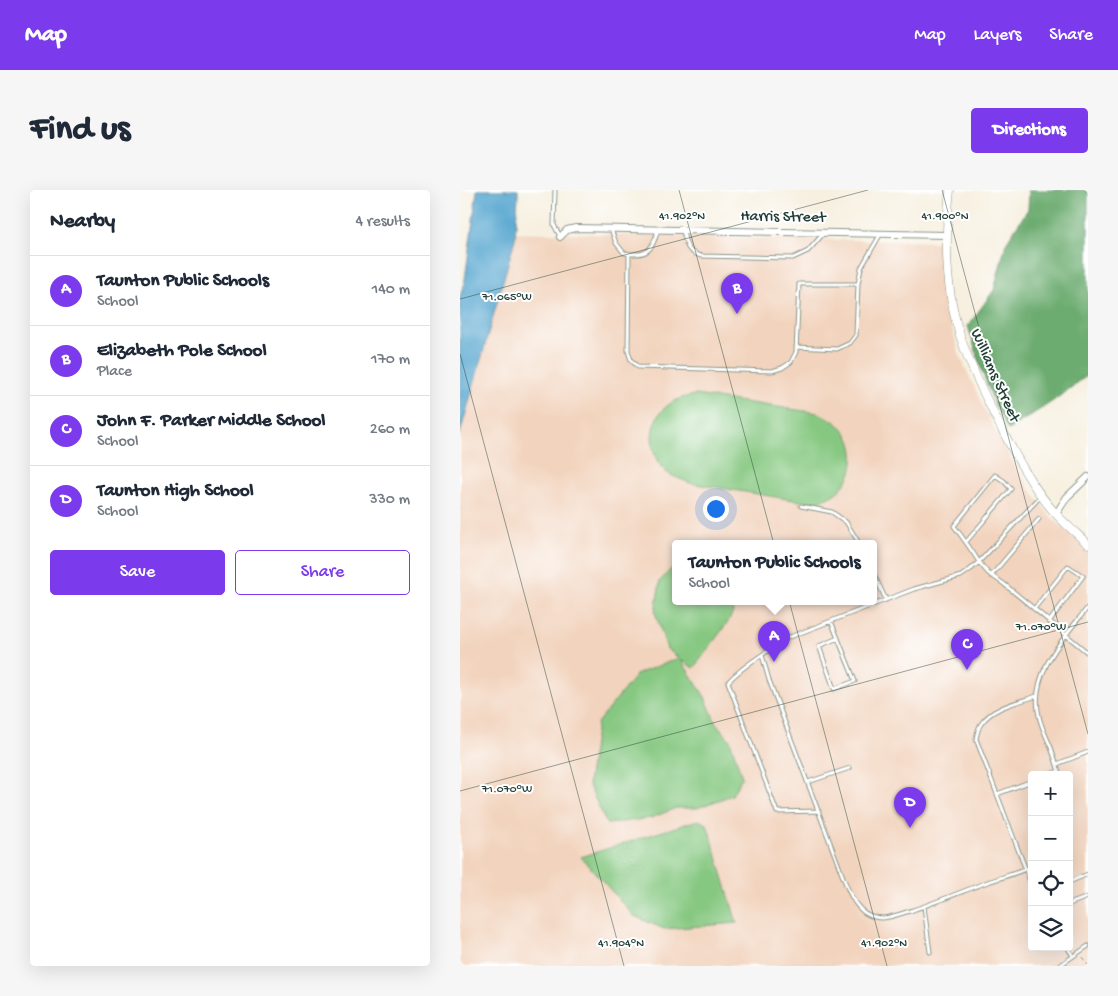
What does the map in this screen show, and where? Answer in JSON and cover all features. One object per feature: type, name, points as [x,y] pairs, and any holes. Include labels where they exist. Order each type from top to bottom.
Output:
[{"type":"street","name":"Williams Street","points":[[950,190],[947,235],[948,272],[953,309],[963,346],[987,399],[1028,476],[1056,514],[1088,544]]},
{"type":"street","name":"Harris Street","points":[[560,237],[567,230],[576,228],[947,235]]},
{"type":"street","points":[[1056,514],[1067,497],[1088,477]]},
{"type":"lane","points":[[555,190],[554,225],[560,237]]},
{"type":"lane","points":[[610,229],[616,243],[624,253],[635,255],[649,251],[659,230]]},
{"type":"lane","points":[[683,230],[686,246],[694,254],[701,256],[794,258],[808,251],[824,232]]},
{"type":"lane","points":[[796,347],[836,349],[850,343],[856,335],[858,284],[861,268],[881,234]]},
{"type":"lane","points":[[629,254],[628,351],[631,360],[638,367],[772,371],[782,368],[791,362],[796,352],[799,284],[858,284]]},
{"type":"lane","points":[[966,542],[1011,489],[995,475],[954,526],[988,574],[1004,584],[1088,653]]},
{"type":"lane","points":[[877,603],[914,589],[961,576],[979,562],[1041,496]]},
{"type":"lane","points":[[801,506],[832,512],[846,522],[857,540]]},
{"type":"lane","points":[[991,576],[1039,519]]},
{"type":"lane","points":[[1034,609],[1068,566],[1083,576],[1049,622]]},
{"type":"lane","points":[[877,581],[886,600]]},
{"type":"lane","points":[[819,811],[778,812],[728,682],[782,640],[872,605]]},
{"type":"lane","points":[[1059,771],[1039,718],[1037,696],[1039,684],[1054,652],[1088,607]]},
{"type":"lane","points":[[831,620],[855,681],[834,689],[819,646],[838,638]]},
{"type":"lane","points":[[762,655],[769,680],[843,877],[853,900],[865,913],[882,918],[897,915],[924,907],[1028,868]]},
{"type":"lane","points":[[1028,876],[976,739],[980,725],[990,714],[1037,696]]},
{"type":"lane","points":[[1056,764],[1087,752],[1088,758]]},
{"type":"lane","points":[[808,782],[850,768]]},
{"type":"lane","points":[[997,794],[1028,782]]},
{"type":"lane","points":[[1073,880],[1088,874]]},
{"type":"lane","points":[[1073,903],[1088,897]]},
{"type":"lane","points":[[924,907],[930,952]]},
{"type":"lane","points":[[1059,966],[1088,946]]},
{"type":"lane","points":[[1070,951],[1073,956]]},
{"type":"path","points":[[1079,952],[1088,965]]},
{"type":"shaded area","points":[[511,232],[939,242],[942,282],[949,318],[960,356],[982,404],[1000,441],[1027,485],[1050,516],[1088,550],[1088,966],[463,966],[460,962],[460,427]]},
{"type":"green space","points":[[1029,190],[1088,190],[1088,375],[1053,401],[1008,430],[995,405],[968,326],[994,290],[1006,243],[1028,209]]},
{"type":"green space","points":[[696,395],[818,413],[831,420],[846,432],[852,445],[853,463],[847,480],[842,487],[827,498],[807,502],[690,483],[671,475],[665,471],[654,454],[652,436],[654,427],[657,418],[668,405],[676,400]]},
{"type":"green space","points":[[672,568],[672,605],[731,606],[733,612],[728,622],[694,668],[681,660],[705,697],[716,723],[730,740],[742,777],[732,795],[697,808],[676,808],[651,818],[607,824],[588,784],[597,723],[637,674],[679,658],[667,649],[655,612],[660,581]]},
{"type":"green space","points":[[698,820],[707,824],[737,923],[664,929],[634,916],[581,857]]},
{"type":"water","points":[[477,190],[518,190],[518,196],[515,239],[460,434],[460,297],[465,279]]},
{"type":"place","name":"Elizabeth Pole School","points":[[737,314]]},
{"type":"place","name":"Taunton Public Schools","points":[[774,662]]},
{"type":"place","name":"John F. Parker Middle School","points":[[967,670]]},
{"type":"place","name":"Taunton High School","points":[[910,828]]}]
